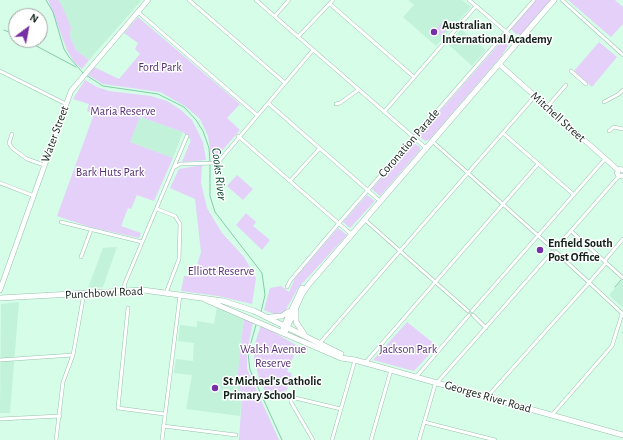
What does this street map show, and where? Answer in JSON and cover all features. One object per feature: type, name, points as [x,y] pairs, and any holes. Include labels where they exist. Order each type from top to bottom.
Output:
[{"type":"main road","name":"Water Street","points":[[0,290],[73,88],[148,0]]},
{"type":"main road","name":"Coronation Parade","points":[[284,327],[309,284],[364,218],[554,0]]},
{"type":"main road","name":"Mitchell Street","points":[[499,64],[605,159],[621,170]]},
{"type":"main road","points":[[621,170],[621,176]]},
{"type":"main road","name":"Coronation Parade","points":[[284,327],[291,309],[305,285],[351,234]]},
{"type":"main road","name":"Punchbowl Road","points":[[0,298],[147,290],[206,300],[230,302],[266,316],[284,327]]},
{"type":"main road","name":"Punchbowl Road","points":[[206,300],[262,322],[284,327]]},
{"type":"main road","points":[[296,306],[296,322],[308,337]]},
{"type":"main road","points":[[266,316],[282,316],[291,309]]},
{"type":"main road","name":"Georges River Road","points":[[284,327],[354,360]]},
{"type":"main road","name":"Georges River Road","points":[[284,327],[332,354],[552,415],[621,436]]},
{"type":"street","points":[[189,0],[285,83]]},
{"type":"street","points":[[256,0],[426,148]]},
{"type":"street","points":[[274,16],[289,0]]},
{"type":"street","points":[[298,37],[333,0]]},
{"type":"street","points":[[469,0],[518,42]]},
{"type":"street","name":"Coronation Parade","points":[[287,287],[290,281],[339,223],[534,0]]},
{"type":"street","points":[[562,0],[623,55]]},
{"type":"street","points":[[330,4],[414,77]]},
{"type":"street","points":[[384,112],[476,6]]},
{"type":"street","points":[[138,12],[257,115]]},
{"type":"street","points":[[175,167],[180,164],[205,163],[220,160],[238,136],[313,50]]},
{"type":"street","points":[[571,70],[586,84]]},
{"type":"street","points":[[0,71],[66,104]]},
{"type":"street","points":[[547,107],[566,85]]},
{"type":"street","points":[[336,104],[340,103],[358,90]]},
{"type":"street","points":[[604,102],[619,94],[623,90]]},
{"type":"street","points":[[319,344],[535,96]]},
{"type":"street","points":[[268,103],[380,201]]},
{"type":"street","points":[[609,131],[614,127],[623,129]]},
{"type":"street","points":[[504,133],[574,195]]},
{"type":"street","points":[[12,134],[9,144],[12,148],[27,159],[44,165]]},
{"type":"street","points":[[124,291],[125,284],[142,242],[187,136]]},
{"type":"street","points":[[238,136],[351,234]]},
{"type":"street","points":[[432,141],[623,314],[612,346],[552,415]]},
{"type":"street","points":[[290,181],[319,149]]},
{"type":"street","points":[[416,377],[605,159]]},
{"type":"street","points":[[365,363],[538,164]]},
{"type":"street","points":[[419,440],[433,388],[621,176]]},
{"type":"street","points":[[0,183],[34,196]]},
{"type":"street","points":[[157,208],[175,216],[180,224],[179,259],[166,293]]},
{"type":"street","points":[[364,218],[486,328]]},
{"type":"street","points":[[61,222],[142,242]]},
{"type":"street","points":[[81,257],[91,230]]},
{"type":"street","points":[[571,231],[623,278]]},
{"type":"street","points":[[487,397],[589,282],[606,262],[606,258],[623,239]]},
{"type":"street","points":[[56,440],[63,382],[73,355],[84,293]]},
{"type":"street","points":[[162,440],[164,414],[180,295]]},
{"type":"street","points":[[128,308],[118,408],[164,414]]},
{"type":"street","points":[[0,360],[73,355]]},
{"type":"street","points":[[332,440],[354,360]]},
{"type":"street","points":[[371,440],[391,370]]},
{"type":"street","points":[[313,440],[291,402],[291,397],[341,409]]},
{"type":"street","points":[[0,418],[60,416]]},
{"type":"street","points":[[424,422],[495,440]]},
{"type":"street","points":[[163,426],[236,435]]},
{"type":"shaded area","points":[[58,0],[141,1],[89,60],[76,50],[70,36],[71,27]]},
{"type":"shaded area","name":"Australian International Academy","points":[[408,0],[462,0],[471,7],[436,46],[403,17],[414,5]]},
{"type":"shaded area","points":[[461,29],[486,50],[472,66],[448,44]]},
{"type":"shaded area","points":[[140,117],[183,132],[173,158],[130,142]]},
{"type":"shaded area","points":[[117,247],[103,287],[88,288],[103,248]]},
{"type":"shaded area","points":[[623,279],[623,308],[609,295]]},
{"type":"shaded area","points":[[19,302],[10,413],[0,413],[1,304]]},
{"type":"shaded area","points":[[217,307],[244,318],[237,381],[242,396],[240,416],[186,409],[192,375],[174,373],[176,359],[193,361],[194,343],[178,341],[180,325],[197,327],[197,321],[214,324]]},
{"type":"green space","points":[[48,0],[58,0],[61,4],[71,27],[70,36],[76,50],[89,60],[82,69],[74,62],[67,50]]},
{"type":"green space","points":[[536,0],[551,0],[521,35],[516,34],[511,29]]},
{"type":"green space","points":[[568,0],[615,0],[623,7],[623,24],[611,37]]},
{"type":"green space","name":"Ford Park","points":[[138,17],[240,104],[227,118],[240,130],[213,161],[208,136],[200,119],[185,106],[160,92],[103,84],[88,75],[94,67],[119,79],[140,54],[135,49],[138,43],[124,33]]},
{"type":"green space","points":[[443,21],[450,26],[441,36],[435,31]]},
{"type":"green space","points":[[506,36],[511,41],[502,55],[430,139],[425,141],[420,137],[420,134]]},
{"type":"green space","points":[[599,42],[617,57],[592,87],[574,71]]},
{"type":"green space","name":"Bark Huts Park","points":[[85,80],[97,87],[109,91],[151,96],[167,101],[181,110],[192,120],[203,142],[206,160],[182,162],[191,140],[183,132],[140,117],[130,142],[173,158],[154,201],[137,195],[131,209],[128,208],[121,226],[141,233],[139,238],[90,227],[57,216],[94,114],[87,111],[89,104],[73,99]]},
{"type":"green space","points":[[412,142],[420,147],[420,150],[380,196],[372,189]]},
{"type":"green space","name":"Elliott Reserve","points":[[202,165],[201,183],[207,208],[222,233],[244,257],[256,278],[252,304],[218,296],[181,291],[184,276],[194,276],[201,252],[195,199],[170,188],[179,169]]},
{"type":"green space","points":[[237,175],[253,189],[243,200],[227,186]]},
{"type":"green space","points":[[367,195],[375,201],[350,228],[343,222]]},
{"type":"green space","points":[[246,213],[256,222],[253,226],[270,240],[262,250],[236,225]]},
{"type":"green space","points":[[338,228],[347,235],[298,288],[284,313],[276,315],[264,310],[270,288],[281,286],[289,292],[295,278]]},
{"type":"green space","points":[[244,318],[253,322],[247,352],[247,369],[279,440],[239,440],[242,396],[237,381]]},
{"type":"green space","name":"Jackson Park","points":[[407,322],[437,346],[414,371],[373,360]]},
{"type":"green space","name":"Walsh Avenue Reserve","points":[[261,325],[298,346],[287,372],[292,373],[287,390],[269,400],[259,378],[254,359],[255,343]]},
{"type":"waterway","name":"Cooks River","points":[[46,0],[53,12],[64,49],[83,73]]},
{"type":"waterway","points":[[4,30],[8,32]]},
{"type":"waterway","points":[[40,48],[76,67]]},
{"type":"waterway","name":"Cooks River","points":[[86,75],[103,86],[158,94],[184,107],[196,120],[203,131],[209,148],[210,162]]},
{"type":"waterway","name":"Cooks River","points":[[210,165],[210,196],[215,212],[262,273],[265,295],[261,312]]},
{"type":"waterway","points":[[615,287],[621,280]]},
{"type":"waterway","name":"Cooks River","points":[[256,325],[248,353],[250,370],[282,440]]},
{"type":"place","name":"Australian International Academy","points":[[434,32]]},
{"type":"place","name":"Enfield South Post Office","points":[[540,250]]},
{"type":"place","name":"St Michael's Catholic Primary School","points":[[215,388]]},
{"type":"park label","name":"Maria Reserve","points":[[123,111]]}]
